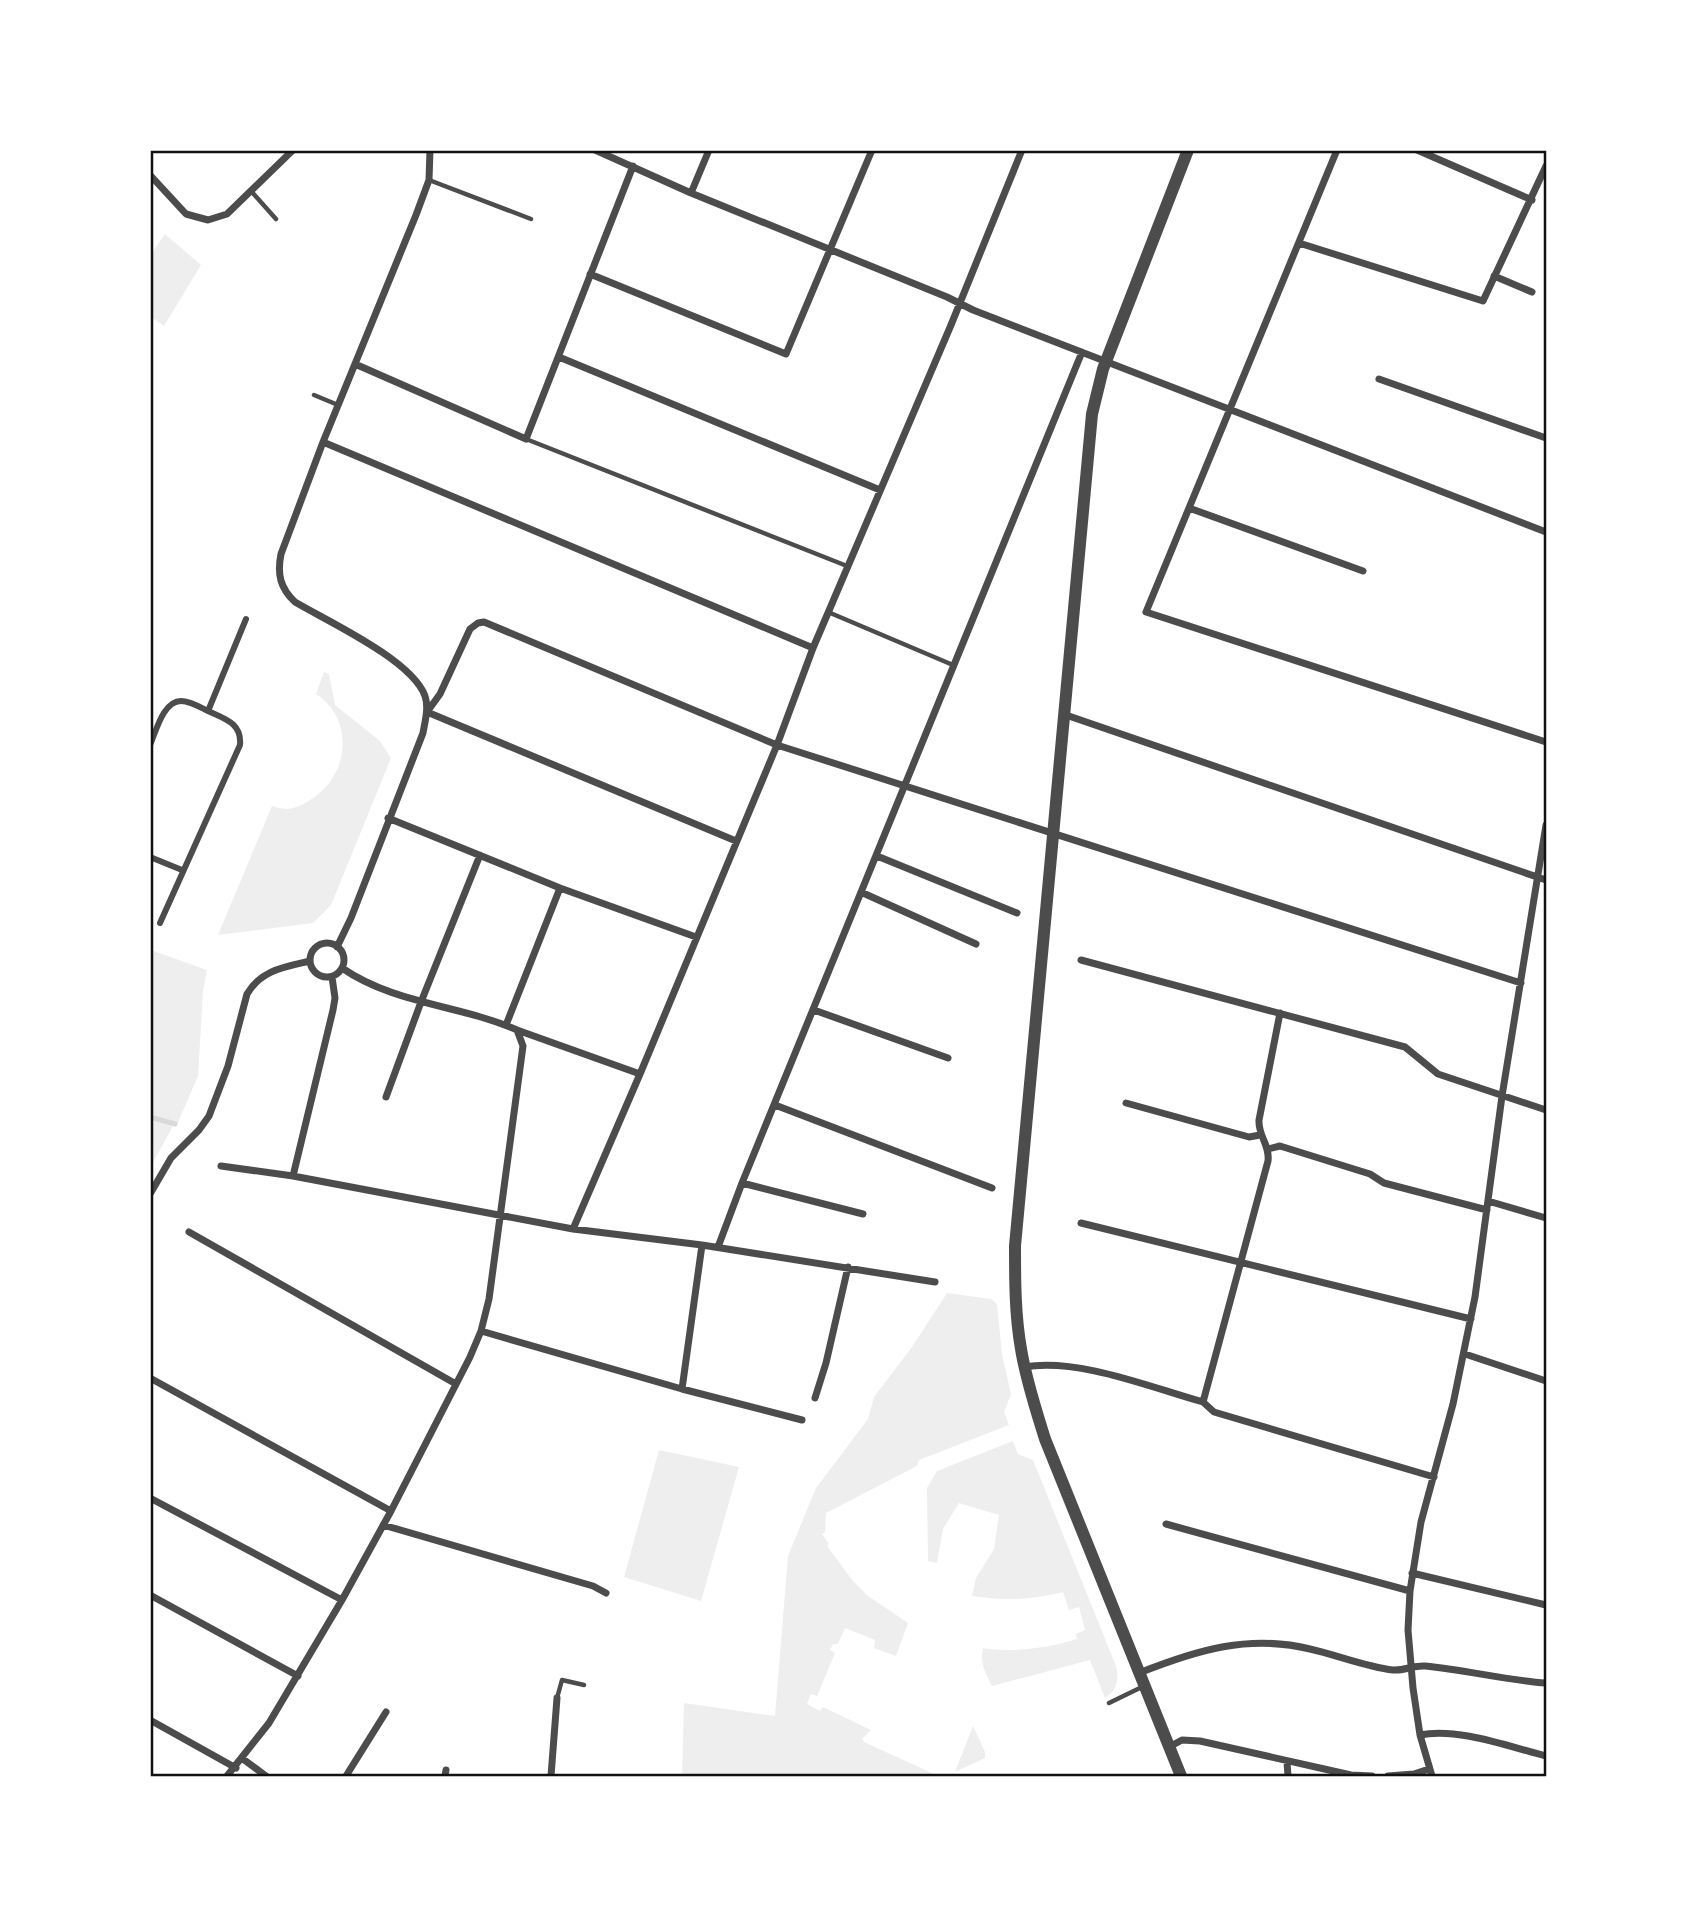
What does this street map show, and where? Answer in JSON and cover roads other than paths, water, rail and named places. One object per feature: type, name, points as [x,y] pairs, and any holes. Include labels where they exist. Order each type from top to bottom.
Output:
[{"type":"street","points":[[150,175],[187,214],[208,220],[227,214],[293,150]]},
{"type":"street","points":[[337,947],[351,918],[423,733],[427,712],[425,696],[405,668],[295,602],[285,592],[278,567],[323,442],[429,180],[430,150]]},
{"type":"street","points":[[595,150],[691,193],[1107,363],[1546,532]]},
{"type":"street","points":[[691,193],[709,150]]},
{"type":"street","points":[[590,274],[786,354],[872,150]]},
{"type":"street","points":[[572,1229],[640,1074],[777,745],[813,648],[1022,150]]},
{"type":"street","points":[[1181,1776],[1045,1439],[1024,1367],[1015,1296],[1015,1245],[1092,414],[1107,363],[1188,150]]},
{"type":"street","points":[[1337,150],[1146,612],[1546,742]]},
{"type":"street","points":[[1417,150],[1532,200]]},
{"type":"street","points":[[355,365],[526,439],[633,166]]},
{"type":"street","points":[[1299,243],[1483,301],[1546,166]]},
{"type":"street","points":[[1494,276],[1532,292]]},
{"type":"street","points":[[719,1247],[742,1183],[863,893],[1082,352]]},
{"type":"street","points":[[559,357],[880,490]]},
{"type":"street","points":[[1379,379],[1546,438]]},
{"type":"street","points":[[323,442],[813,648]]},
{"type":"street","points":[[1189,508],[1363,571]]},
{"type":"street","points":[[208,710],[246,619]]},
{"type":"street","points":[[427,712],[440,694],[470,629],[484,622],[777,745],[1521,983]]},
{"type":"street","points":[[150,745],[166,709],[173,703],[186,702],[208,710],[231,722],[241,736],[240,745],[160,923]]},
{"type":"street","points":[[427,712],[736,841]]},
{"type":"street","points":[[1063,714],[1543,878]]},
{"type":"street","points":[[388,818],[560,888],[696,937]]},
{"type":"street","points":[[1388,1776],[1430,1773],[1420,1735],[1411,1667],[1408,1630],[1412,1573],[1421,1522],[1465,1354],[1502,1096],[1521,983],[1543,878],[1546,825]]},
{"type":"street","points":[[386,1097],[480,855]]},
{"type":"street","points":[[877,856],[1017,913]]},
{"type":"street","points":[[150,858],[182,870]]},
{"type":"street","points":[[506,1025],[560,888]]},
{"type":"street","points":[[863,893],[976,944]]},
{"type":"street","points":[[332,944],[344,956],[342,968],[332,977],[318,975],[310,961],[311,954],[320,945],[332,944]]},
{"type":"street","points":[[1081,960],[1405,1046],[1438,1074],[1546,1110]]},
{"type":"street","points":[[150,1194],[170,1158],[199,1130],[209,1116],[229,1066],[247,994],[253,984],[268,972],[310,961]]},
{"type":"street","points":[[342,968],[386,990],[506,1025],[640,1074]]},
{"type":"street","points":[[293,1177],[333,1010],[335,990],[332,977]]},
{"type":"street","points":[[814,1010],[948,1058]]},
{"type":"street","points":[[1203,1402],[1268,1161],[1268,1149],[1260,1135],[1259,1120],[1280,1013]]},
{"type":"street","points":[[227,1776],[269,1723],[342,1600],[391,1511],[481,1331],[489,1298],[523,1046],[517,1030]]},
{"type":"street","points":[[1126,1103],[1249,1137],[1260,1135]]},
{"type":"street","points":[[775,1105],[992,1188]]},
{"type":"street","points":[[1268,1149],[1280,1146],[1370,1174],[1384,1183],[1546,1218]]},
{"type":"street","points":[[221,1166],[572,1229],[719,1247],[935,1282]]},
{"type":"street","points":[[742,1183],[863,1214]]},
{"type":"street","points":[[1081,1223],[1471,1319]]},
{"type":"street","points":[[189,1232],[456,1384]]},
{"type":"street","points":[[682,1389],[702,1245]]},
{"type":"street","points":[[815,1398],[826,1363],[848,1267]]},
{"type":"street","points":[[481,1331],[682,1389],[802,1420]]},
{"type":"street","points":[[1465,1354],[1546,1381]]},
{"type":"street","points":[[1024,1367],[1039,1364],[1077,1368],[1203,1402],[1214,1412],[1434,1477]]},
{"type":"street","points":[[150,1378],[391,1511]]},
{"type":"street","points":[[150,1498],[342,1600]]},
{"type":"street","points":[[1166,1524],[1410,1591]]},
{"type":"street","points":[[383,1525],[593,1586],[606,1593]]},
{"type":"street","points":[[1412,1573],[1546,1605]]},
{"type":"street","points":[[150,1595],[298,1676]]},
{"type":"street","points":[[1139,1673],[1186,1656],[1248,1642],[1270,1642],[1307,1648],[1391,1669],[1421,1665],[1546,1683]]},
{"type":"street","points":[[551,1776],[556,1698]]},
{"type":"street","points":[[346,1776],[386,1712]]},
{"type":"street","points":[[150,1720],[236,1768]]},
{"type":"street","points":[[1420,1735],[1460,1735],[1546,1756]]},
{"type":"street","points":[[1169,1747],[1182,1741],[1200,1741],[1287,1762],[1351,1775],[1372,1776]]},
{"type":"street","points":[[243,1759],[266,1776]]},
{"type":"street","points":[[1287,1762],[1289,1776]]},
{"type":"lane","points":[[429,180],[531,219]]},
{"type":"lane","points":[[251,191],[276,219]]},
{"type":"lane","points":[[314,395],[339,405]]},
{"type":"lane","points":[[526,439],[847,566]]},
{"type":"lane","points":[[828,612],[955,666]]},
{"type":"lane","points":[[556,1698],[562,1680],[584,1685]]},
{"type":"lane","points":[[1109,1703],[1145,1686]]},
{"type":"waterway","points":[[150,1117],[175,1124]]}]
